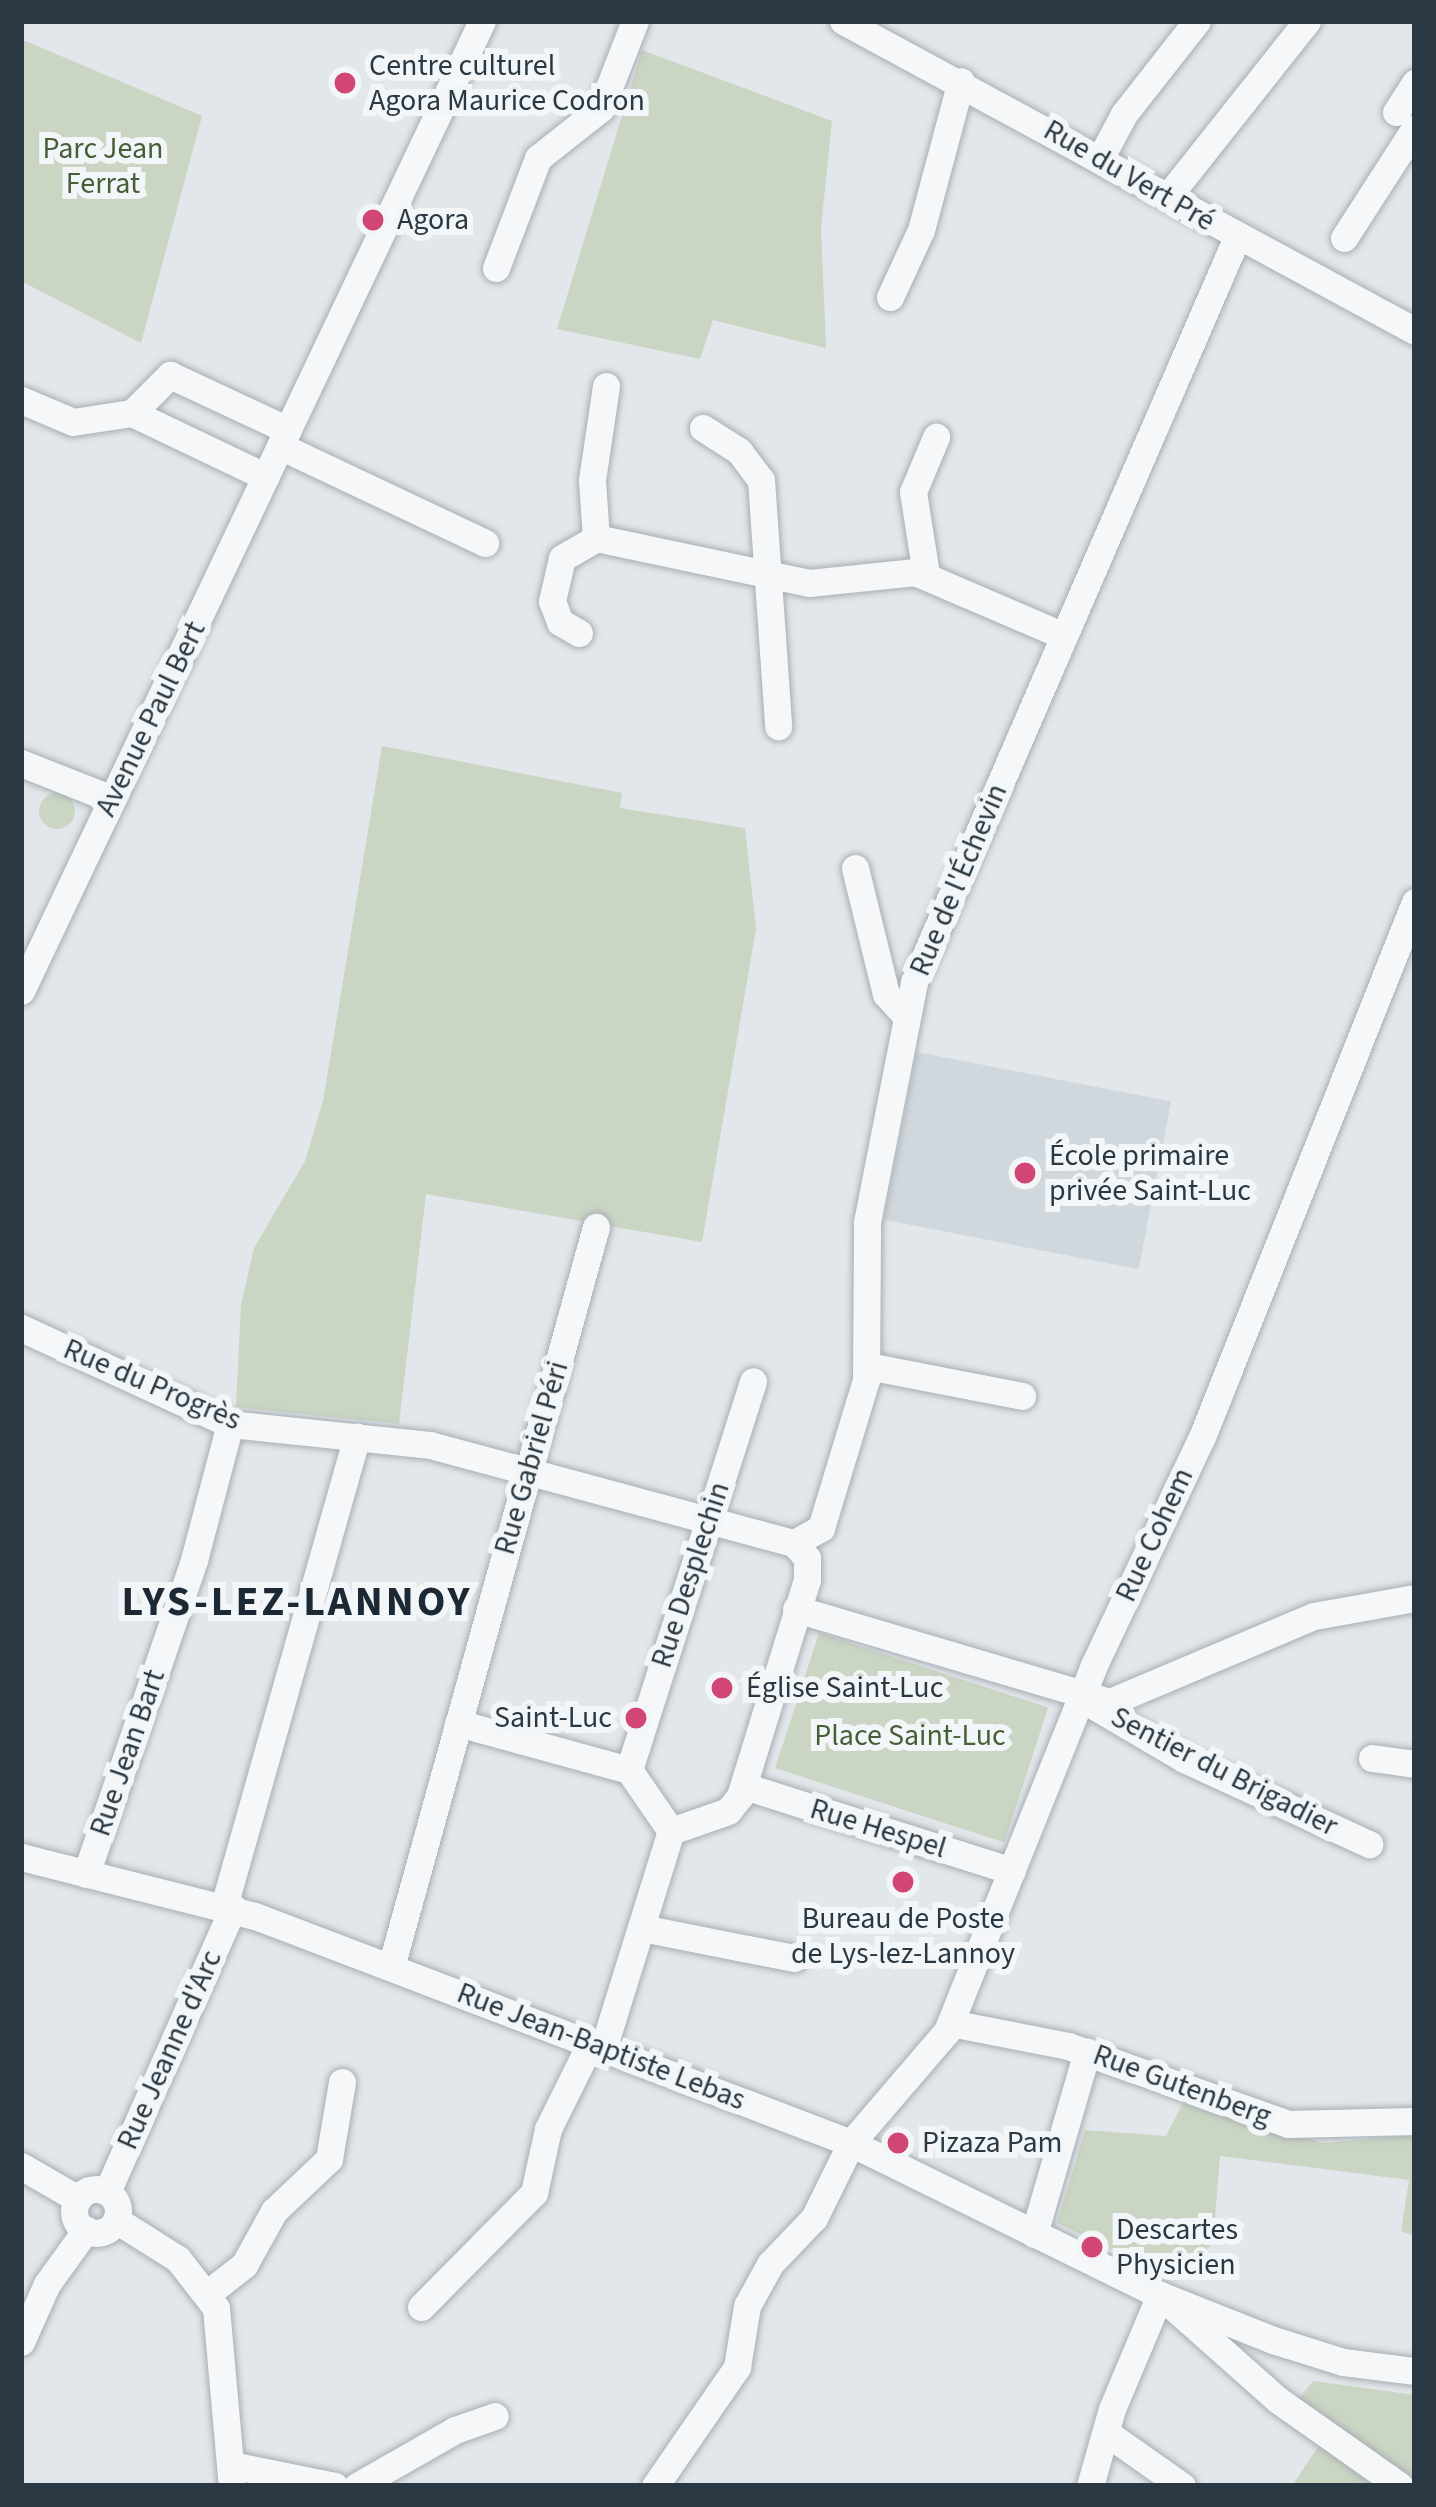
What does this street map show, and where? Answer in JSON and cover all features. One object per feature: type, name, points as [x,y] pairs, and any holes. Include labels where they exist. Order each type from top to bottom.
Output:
[{"type":"street","name":"Avenue Paul Bert","points":[[21,991],[482,21]]},
{"type":"street","points":[[496,268],[538,158],[601,108],[635,21]]},
{"type":"street","name":"Rue du Vert Pré","points":[[843,21],[1415,331]]},
{"type":"street","points":[[1101,157],[1124,114],[1197,21]]},
{"type":"street","points":[[1169,195],[1306,21]]},
{"type":"street","points":[[890,297],[921,230],[961,81]]},
{"type":"street","points":[[1344,238],[1410,103]]},
{"type":"street","name":"Rue de l'Échevin","points":[[794,1544],[821,1528],[868,1366],[867,1222],[905,1015],[1238,237]]},
{"type":"street","points":[[132,412],[151,386],[170,375],[484,543]]},
{"type":"street","points":[[596,538],[592,480],[606,386]]},
{"type":"street","points":[[21,400],[80,423],[132,412],[266,477]]},
{"type":"street","points":[[703,428],[739,451],[761,480],[778,726]]},
{"type":"street","points":[[926,574],[913,492],[936,437]]},
{"type":"street","points":[[579,633],[560,622],[552,601],[562,558],[596,538],[809,583],[926,574],[1064,636]]},
{"type":"street","points":[[21,763],[112,799]]},
{"type":"street","points":[[855,868],[886,994],[905,1015]]},
{"type":"street","name":"Rue Cohem","points":[[655,2486],[730,2380],[749,2299],[775,2257],[814,2218],[851,2143],[951,2023],[1080,1698],[1202,1437],[1415,902]]},
{"type":"street","points":[[1387,963],[1415,974]]},
{"type":"street","name":"Rue Gabriel Péri","points":[[391,1967],[596,1227]]},
{"type":"street","name":"Rue du Progrès","points":[[21,1328],[230,1424],[430,1445],[708,1519]]},
{"type":"street","points":[[868,1366],[1022,1396]]},
{"type":"street","name":"Rue Desplechin","points":[[629,1770],[752,1381]]},
{"type":"street","name":"Rue Jean Bart","points":[[86,1874],[194,1559],[230,1424]]},
{"type":"street","name":"Rue Jeanne d'Arc","points":[[107,2192],[228,1907],[357,1436]]},
{"type":"street","points":[[671,1831],[728,1811],[744,1786],[809,1568],[794,1544],[708,1519]]},
{"type":"street","points":[[796,1609],[1080,1698],[1121,1700],[1314,1616],[1415,1598]]},
{"type":"street","name":"Sentier du Brigadier","points":[[1080,1698],[1184,1759],[1369,1844]]},
{"type":"street","points":[[458,1723],[629,1770],[671,1831]]},
{"type":"street","points":[[1372,1758],[1415,1764]]},
{"type":"street","name":"Rue Hespel","points":[[744,1786],[1012,1871]]},
{"type":"street","points":[[422,2307],[534,2193],[542,2147],[596,2046],[642,1928],[671,1831]]},
{"type":"street","name":"Rue Jean-Baptiste Lebas","points":[[21,1857],[228,1907],[391,1967],[851,2143],[1293,2356],[1415,2387]]},
{"type":"street","points":[[642,1928],[794,1958]]},
{"type":"street","name":"Rue Gutenberg","points":[[951,2023],[1087,2052],[1288,2124],[1415,2122]]},
{"type":"street","points":[[1034,2234],[1087,2052]]},
{"type":"street","points":[[208,2293],[244,2265],[274,2211],[329,2159],[343,2082]]},
{"type":"street","points":[[21,2166],[79,2199],[107,2192],[116,2220],[170,2252],[208,2293],[224,2341],[231,2476],[335,2486]]},
{"type":"street","points":[[79,2199],[75,2214],[86,2230]]},
{"type":"street","points":[[86,2230],[105,2231],[116,2220]]},
{"type":"street","points":[[21,2342],[47,2284],[86,2230]]},
{"type":"street","points":[[1090,2486],[1111,2436],[1112,2409],[1160,2295]]},
{"type":"street","name":"Rue Jean-Baptiste Lebas","points":[[1160,2295],[1278,2400],[1400,2486]]},
{"type":"street","points":[[1278,2400],[1293,2356]]},
{"type":"street","name":"Rue Jean-Baptiste Lebas","points":[[1293,2356],[1415,2371]]},
{"type":"street","points":[[357,2486],[454,2430],[496,2416]]},
{"type":"street","points":[[1111,2436],[1182,2486]]},
{"type":"shaded area","name":"École primaire privée Saint-Luc","points":[[917,1052],[1171,1101],[1139,1269],[884,1220]]},
{"type":"green space","name":"Parc Jean Ferrat","points":[[21,39],[202,116],[141,343],[21,281]]},
{"type":"green space","points":[[642,50],[832,121],[821,227],[826,348],[713,320],[700,359],[557,329]]},
{"type":"green space","points":[[382,746],[622,793],[620,808],[745,828],[756,929],[702,1242],[426,1194],[399,1424],[236,1407],[241,1305],[254,1248],[305,1161],[323,1101]]},
{"type":"green space","points":[[57,793],[70,798],[75,811],[70,824],[57,829],[44,824],[39,811],[44,798]]},
{"type":"green space","name":"Place Saint-Luc","points":[[819,1633],[1048,1707],[1004,1843],[775,1768]]},
{"type":"green space","points":[[1183,2103],[1323,2143],[1415,2135],[1415,2236],[1401,2231],[1409,2180],[1220,2156],[1213,2243],[1176,2281],[1057,2223],[1085,2130],[1166,2136]]},
{"type":"green space","points":[[1313,2381],[1415,2395],[1415,2486],[1292,2486],[1321,2442],[1287,2413]]},
{"type":"place","name":"Centre culturel Agora Maurice Codron","points":[[345,83]]},
{"type":"place","name":"Agora","points":[[373,220]]},
{"type":"place","name":"École primaire privée Saint-Luc","points":[[1025,1173]]},
{"type":"place","name":"Église Saint-Luc","points":[[722,1688]]},
{"type":"place","name":"Saint-Luc","points":[[636,1718]]},
{"type":"place","name":"Bureau de Poste de Lys-lez-Lannoy","points":[[903,1882]]},
{"type":"place","name":"Pizaza Pam","points":[[898,2143]]},
{"type":"place","name":"Descartes Physicien","points":[[1092,2247]]},
{"type":"district","name":"LYS-LEZ-LANNOY","points":[[297,1602]]}]
